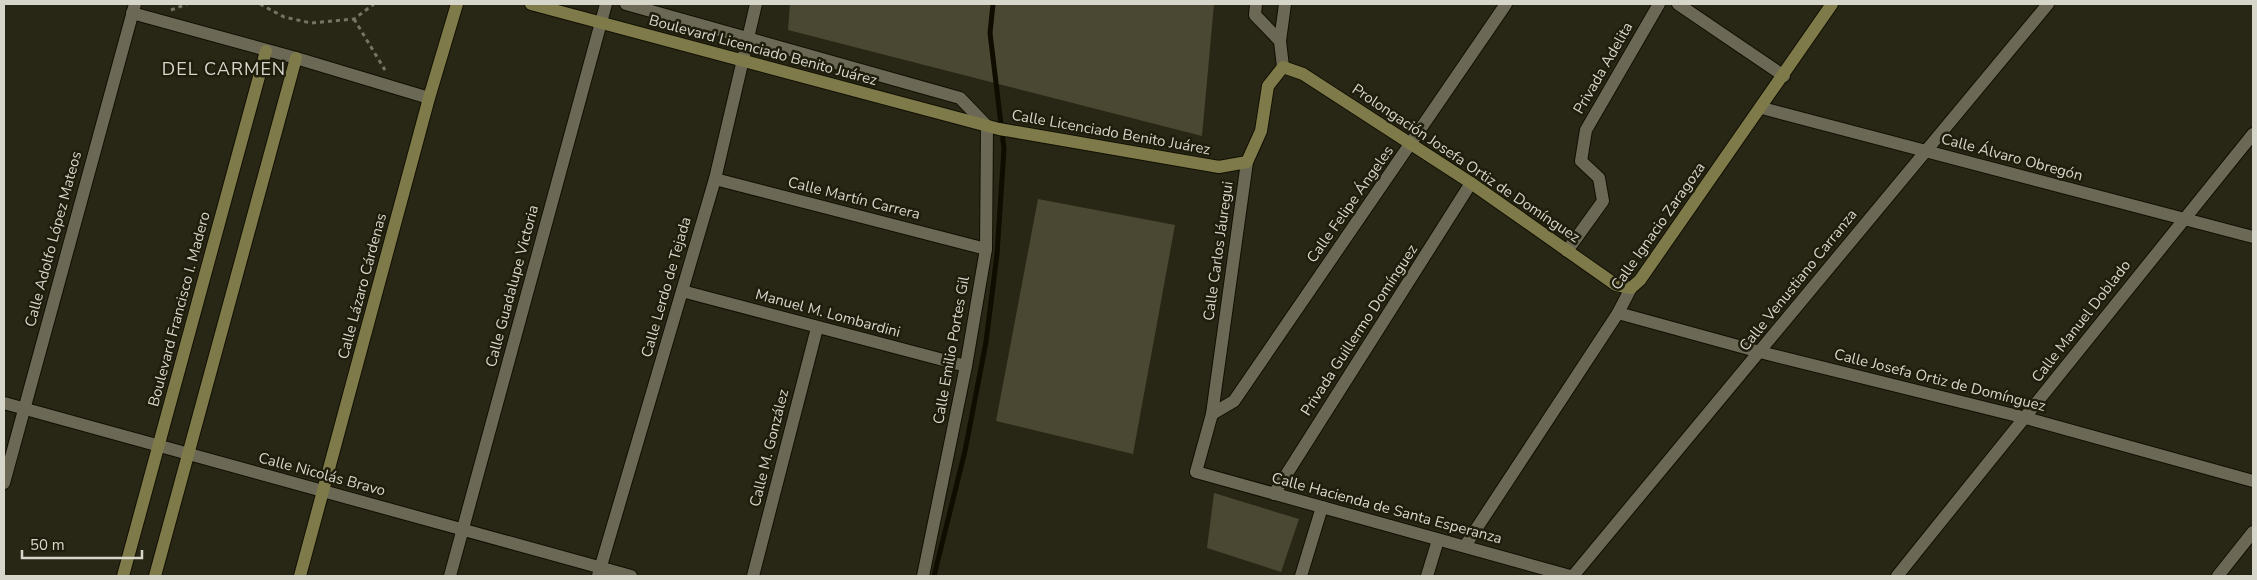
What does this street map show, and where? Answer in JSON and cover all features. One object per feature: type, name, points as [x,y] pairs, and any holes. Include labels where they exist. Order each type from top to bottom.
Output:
[{"type":"street","name":"Calle Lázaro Cárdenas","points":[[300,576],[429,98],[457,4]]},
{"type":"street","name":"Boulevard Licenciado Benito Juárez","points":[[531,4],[993,128]]},
{"type":"street","name":"Calle Guadalupe Victoria","points":[[450,576],[606,4]]},
{"type":"street","name":"Boulevard Licenciado Benito Juárez","points":[[626,4],[960,98],[993,128]]},
{"type":"street","name":"Calle Lerdo de Tejada","points":[[600,572],[715,179],[756,4]]},
{"type":"street","points":[[1256,4],[1255,16],[1280,41]]},
{"type":"street","points":[[1283,67],[1280,41],[1285,4]]},
{"type":"street","name":"Calle Felipe Ángeles","points":[[1212,414],[1234,400],[1506,4]]},
{"type":"street","name":"Privada Adelita","points":[[1567,251],[1603,201],[1599,178],[1581,161],[1586,130],[1658,4]]},
{"type":"street","points":[[1678,4],[1784,76]]},
{"type":"street","name":"Calle Ignacio Zaragoza","points":[[1465,546],[1618,313],[1631,288],[1640,280],[1762,108],[1832,4]]},
{"type":"street","name":"Calle Venustiano Carranza","points":[[1571,576],[1760,352],[1925,150],[2048,4]]},
{"type":"street","points":[[133,8],[266,51],[296,58],[429,98]]},
{"type":"street","name":"Calle Adolfo López Mateos","points":[[4,483],[133,8]]},
{"type":"street","name":"Boulevard Francisco I. Madero","points":[[123,576],[266,51]]},
{"type":"street","points":[[155,576],[296,58]]},
{"type":"street","name":"Prolongación Josefa Ortiz de Domínguez","points":[[1283,67],[1303,74],[1411,144],[1616,285],[1631,288]]},
{"type":"street","name":"Calle Carlos Jáuregui","points":[[1196,472],[1212,414],[1247,162],[1261,131],[1268,86],[1283,67]]},
{"type":"street","name":"Calle Álvaro Obregón","points":[[1762,108],[2253,237]]},
{"type":"street","name":"Calle Licenciado Benito Juárez","points":[[993,128],[1219,167],[1247,162]]},
{"type":"street","name":"Calle Emilio Portes Gil","points":[[923,576],[966,366],[986,249],[993,128]]},
{"type":"street","name":"Calle Manuel Doblado","points":[[1897,576],[2026,418],[2183,218],[2253,134]]},
{"type":"street","name":"Calle Martín Carrera","points":[[715,179],[986,249]]},
{"type":"street","name":"Privada Guillermo Domínguez","points":[[1274,494],[1471,184]]},
{"type":"street","name":"Manuel M. Lombardini","points":[[682,292],[966,366]]},
{"type":"street","name":"Calle Josefa Ortiz de Domínguez","points":[[1618,313],[1760,352],[2026,418],[2253,481]]},
{"type":"street","name":"Calle M. González","points":[[753,576],[816,328]]},
{"type":"street","name":"Calle Nicolás Bravo","points":[[4,403],[463,530],[600,572],[631,576]]},
{"type":"street","name":"Calle Hacienda de Santa Esperanza","points":[[1196,472],[1465,546],[1548,573],[1571,576]]},
{"type":"street","points":[[1301,576],[1322,507]]},
{"type":"street","points":[[2218,576],[2253,532]]},
{"type":"street","points":[[1427,576],[1438,540]]},
{"type":"path","points":[[260,4],[284,17],[311,23],[354,19],[374,4]]},
{"type":"path","points":[[354,19],[397,88]]},
{"type":"shaded area","points":[[790,4],[1214,4],[1202,136],[788,30]]},
{"type":"shaded area","points":[[1038,199],[1175,225],[1133,454],[996,421]]},
{"type":"shaded area","points":[[1214,493],[1299,519],[1281,572],[1207,548]]},
{"type":"waterway","points":[[934,576],[965,451],[986,342],[997,254],[1004,149],[990,33],[993,4]]},
{"type":"district","name":"DEL CARMEN","points":[[224,69]]}]
